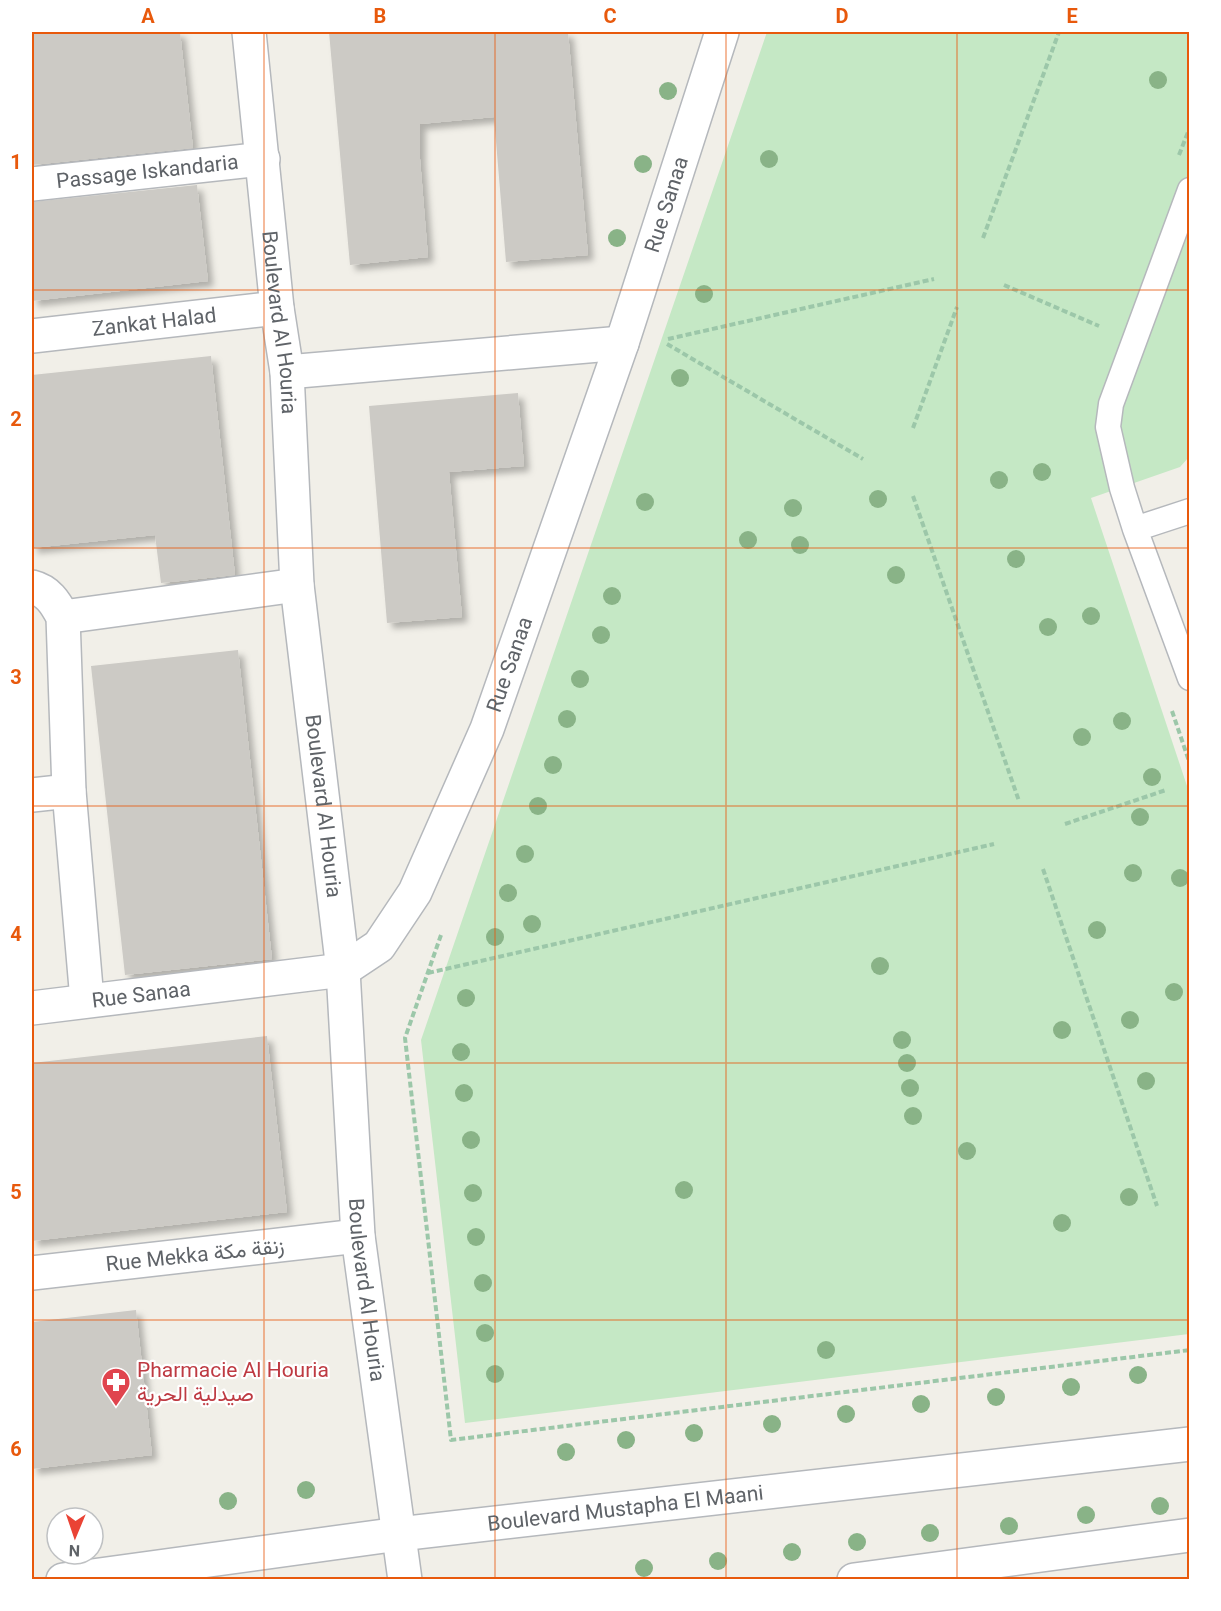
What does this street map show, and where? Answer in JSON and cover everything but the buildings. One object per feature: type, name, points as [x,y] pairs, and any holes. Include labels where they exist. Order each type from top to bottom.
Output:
[{"type":"street","name":"Boulevard Al Houria","points":[[249,32],[277,308],[287,372],[297,585],[343,970],[358,1236],[405,1580]]},
{"type":"street","name":"Rue Sanaa","points":[[32,1008],[343,970],[379,946],[415,892],[487,729],[622,344],[722,32]]},
{"type":"street","name":"Passage Iskandaria","points":[[32,184],[262,159]]},
{"type":"street","name":"Zankat Halad","points":[[32,336],[277,308]]},
{"type":"street","points":[[287,372],[622,344]]},
{"type":"street","points":[[63,617],[297,585]]},
{"type":"street","points":[[32,587],[42,590],[54,601],[63,617],[69,791],[87,1000]]},
{"type":"street","points":[[32,795],[69,791]]},
{"type":"street","name":"Rue Mekka زنقة مكة","points":[[32,1273],[358,1236]]},
{"type":"street","name":"Boulevard Mustapha El Maani","points":[[63,1580],[399,1534],[1190,1444]]},
{"type":"street","points":[[854,1580],[1190,1535]]},
{"type":"lane","points":[[1188,672],[1135,529],[1122,488],[1108,427],[1111,404],[1190,190]]},
{"type":"lane","points":[[1135,529],[1190,511]]},
{"type":"path","points":[[983,238],[1059,32]]},
{"type":"path","points":[[863,459],[661,341],[934,279]]},
{"type":"path","points":[[1004,285],[1106,328]]},
{"type":"path","points":[[913,428],[957,308]]},
{"type":"path","points":[[913,496],[1019,801]]},
{"type":"path","points":[[1065,824],[1166,790]]},
{"type":"path","points":[[428,973],[994,844]]},
{"type":"path","points":[[1042,869],[1157,1206]]},
{"type":"path","points":[[443,928],[405,1038],[451,1440],[1190,1350]]},
{"type":"green space","points":[[767,32],[1189,32],[1189,457],[1180,467],[1091,498],[1189,792],[1189,1334],[465,1423],[421,1040]]},
{"type":"place","name":"Pharmacie Al Houria صيدلية الحرية","points":[[116,1408]]}]
